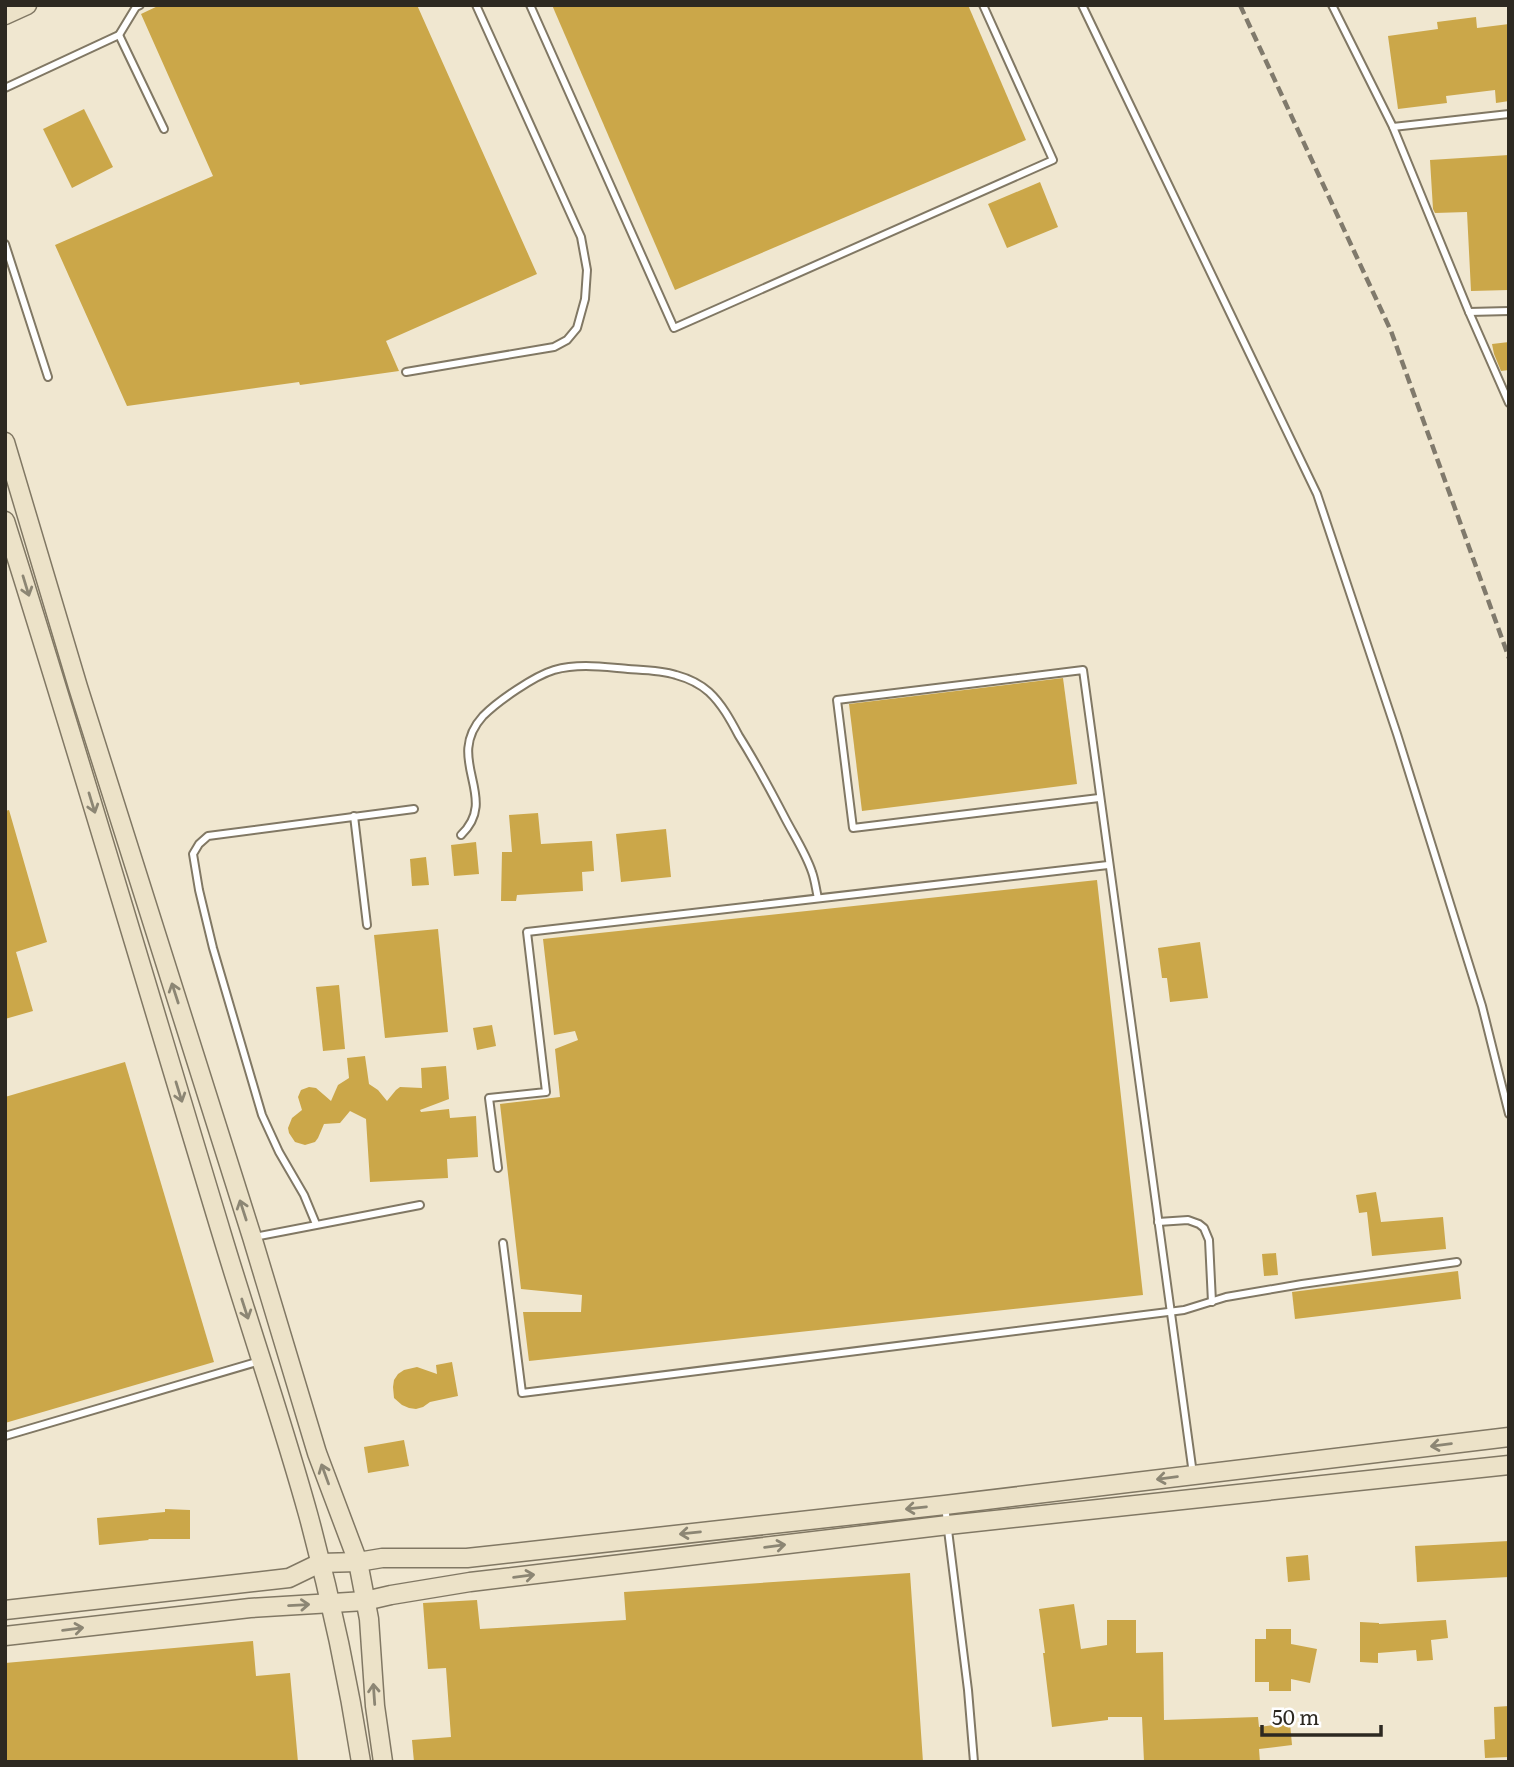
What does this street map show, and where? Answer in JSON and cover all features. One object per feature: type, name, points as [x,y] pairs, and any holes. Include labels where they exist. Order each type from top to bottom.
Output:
[{"type":"street","points":[[5,15],[27,5]]},
{"type":"street","points":[[5,442],[78,687],[252,1237],[317,1453],[358,1562],[369,1619],[375,1706],[383,1762]]},
{"type":"street","points":[[5,521],[308,1514],[330,1603],[361,1762]]},
{"type":"street","points":[[59,693],[78,687]]},
{"type":"street","points":[[225,1245],[252,1237]]},
{"type":"street","points":[[5,1610],[289,1578],[320,1563],[382,1558],[467,1558],[945,1505],[1509,1437]]},
{"type":"street","points":[[5,1636],[250,1608],[365,1601],[470,1582],[948,1525],[1509,1465]]},
{"type":"lane","points":[[5,88],[119,35],[136,7],[140,5]]},
{"type":"lane","points":[[407,372],[554,347],[567,340],[577,328],[585,299],[587,270],[582,237],[476,5]]},
{"type":"lane","points":[[530,5],[674,328],[1052,160],[983,5]]},
{"type":"lane","points":[[1082,5],[1317,494],[1397,734],[1482,1006],[1509,1114]]},
{"type":"lane","points":[[1332,5],[1393,127],[1509,403]]},
{"type":"lane","points":[[119,35],[164,129]]},
{"type":"lane","points":[[1393,127],[1509,114]]},
{"type":"lane","points":[[5,244],[48,377]]},
{"type":"lane","points":[[1469,312],[1509,311]]},
{"type":"lane","points":[[461,835],[472,821],[477,805],[467,757],[468,747],[474,730],[489,711],[532,679],[565,667],[663,671],[700,686],[710,693],[726,714],[775,797],[813,873],[818,898]]},
{"type":"lane","points":[[1099,798],[853,828],[837,700],[1083,670],[1193,1475]]},
{"type":"lane","points":[[316,1224],[304,1195],[279,1152],[262,1115],[212,948],[193,854],[208,836],[414,808]]},
{"type":"lane","points":[[355,817],[367,925]]},
{"type":"lane","points":[[498,1168],[489,1098],[546,1092],[527,932],[1108,865]]},
{"type":"lane","points":[[252,1237],[420,1205]]},
{"type":"lane","points":[[1158,1222],[1188,1220],[1204,1228],[1209,1240],[1212,1302]]},
{"type":"lane","points":[[503,1243],[522,1393],[1170,1311],[1197,1307],[1226,1297],[1301,1284],[1457,1262]]},
{"type":"lane","points":[[5,1436],[262,1361]]},
{"type":"lane","points":[[945,1505],[968,1690],[974,1762]]},
{"type":"building","points":[[160,5],[417,5],[537,274],[386,341],[399,371],[127,406],[55,245],[213,176],[141,14]]},
{"type":"building","points":[[552,5],[968,5],[1026,140],[675,290]]},
{"type":"building","points":[[1476,17],[1477,28],[1509,24],[1509,101],[1496,103],[1495,90],[1446,96],[1447,103],[1398,109],[1388,36],[1438,29],[1437,22]]},
{"type":"building","points":[[84,109],[113,167],[72,188],[43,129]]},
{"type":"building","points":[[1509,155],[1509,290],[1471,291],[1467,212],[1435,213],[1430,160]]},
{"type":"building","points":[[1040,182],[1058,227],[1007,248],[988,204]]},
{"type":"building","points":[[1509,342],[1509,370],[1501,371],[1492,344]]},
{"type":"building","points":[[1063,678],[1077,784],[862,811],[849,704]]},
{"type":"building","points":[[9,810],[47,942],[16,952],[33,1011],[5,1019],[5,811]]},
{"type":"building","points":[[538,813],[541,844],[592,841],[594,871],[582,872],[583,891],[517,895],[516,901],[501,901],[502,852],[512,852],[509,815]]},
{"type":"building","points":[[666,829],[671,877],[621,882],[616,834]]},
{"type":"building","points":[[476,842],[479,874],[454,876],[451,845]]},
{"type":"building","points":[[426,857],[429,885],[412,886],[410,859]]},
{"type":"building","points":[[1097,880],[1143,1295],[529,1361],[523,1312],[581,1312],[582,1295],[521,1289],[500,1104],[560,1097],[555,1049],[578,1040],[575,1031],[554,1035],[543,939]]},
{"type":"building","points":[[438,929],[448,1032],[385,1038],[374,935]]},
{"type":"building","points":[[1200,942],[1208,998],[1170,1002],[1167,978],[1162,978],[1158,948]]},
{"type":"building","points":[[339,985],[345,1049],[323,1051],[316,987]]},
{"type":"building","points":[[492,1025],[496,1046],[477,1050],[473,1028]]},
{"type":"building","points":[[365,1056],[369,1084],[387,1101],[400,1087],[422,1088],[421,1068],[446,1066],[449,1099],[420,1110],[449,1109],[450,1118],[476,1116],[478,1157],[447,1159],[448,1178],[370,1182],[366,1119],[350,1111],[340,1123],[324,1124],[315,1142],[305,1145],[295,1142],[288,1128],[292,1118],[302,1110],[298,1097],[301,1090],[316,1088],[331,1101],[338,1085],[349,1078],[347,1058]]},
{"type":"building","points":[[125,1062],[214,1362],[5,1423],[5,1097]]},
{"type":"building","points":[[1376,1192],[1381,1222],[1443,1217],[1446,1249],[1372,1256],[1367,1212],[1359,1213],[1356,1195]]},
{"type":"building","points":[[1276,1253],[1278,1275],[1264,1276],[1262,1254]]},
{"type":"building","points":[[1458,1271],[1461,1299],[1295,1319],[1292,1292]]},
{"type":"building","points":[[452,1362],[458,1396],[430,1402],[416,1409],[402,1405],[394,1398],[394,1380],[404,1370],[417,1367],[437,1374],[436,1365]]},
{"type":"building","points":[[404,1440],[409,1466],[368,1473],[364,1447]]},
{"type":"building","points":[[165,1509],[190,1510],[190,1539],[148,1539],[99,1545],[97,1518],[165,1512]]},
{"type":"building","points":[[1509,1541],[1509,1577],[1417,1582],[1415,1546]]},
{"type":"building","points":[[1308,1555],[1310,1580],[1288,1582],[1286,1557]]},
{"type":"building","points":[[910,1573],[923,1762],[414,1762],[412,1740],[451,1737],[446,1668],[428,1669],[423,1603],[477,1600],[480,1629],[626,1620],[624,1592]]},
{"type":"building","points":[[1074,1604],[1081,1649],[1107,1645],[1107,1620],[1136,1620],[1136,1653],[1163,1652],[1164,1720],[1258,1717],[1259,1727],[1290,1723],[1292,1745],[1259,1749],[1260,1762],[1144,1762],[1142,1717],[1108,1717],[1108,1720],[1052,1727],[1039,1609]]},
{"type":"building","points":[[1446,1620],[1448,1638],[1431,1640],[1433,1660],[1417,1661],[1416,1650],[1378,1653],[1378,1663],[1360,1662],[1360,1622],[1379,1624]]},
{"type":"building","points":[[1266,1629],[1291,1629],[1291,1644],[1317,1649],[1310,1683],[1291,1679],[1291,1691],[1269,1691],[1269,1682],[1255,1682],[1255,1639],[1266,1639]]},
{"type":"building","points":[[253,1641],[256,1676],[290,1673],[298,1762],[5,1762],[5,1663]]},
{"type":"building","points":[[1509,1706],[1509,1757],[1485,1758],[1484,1740],[1495,1739],[1494,1707]]},
{"type":"railway","points":[[1240,5],[1391,331],[1509,658]]}]
